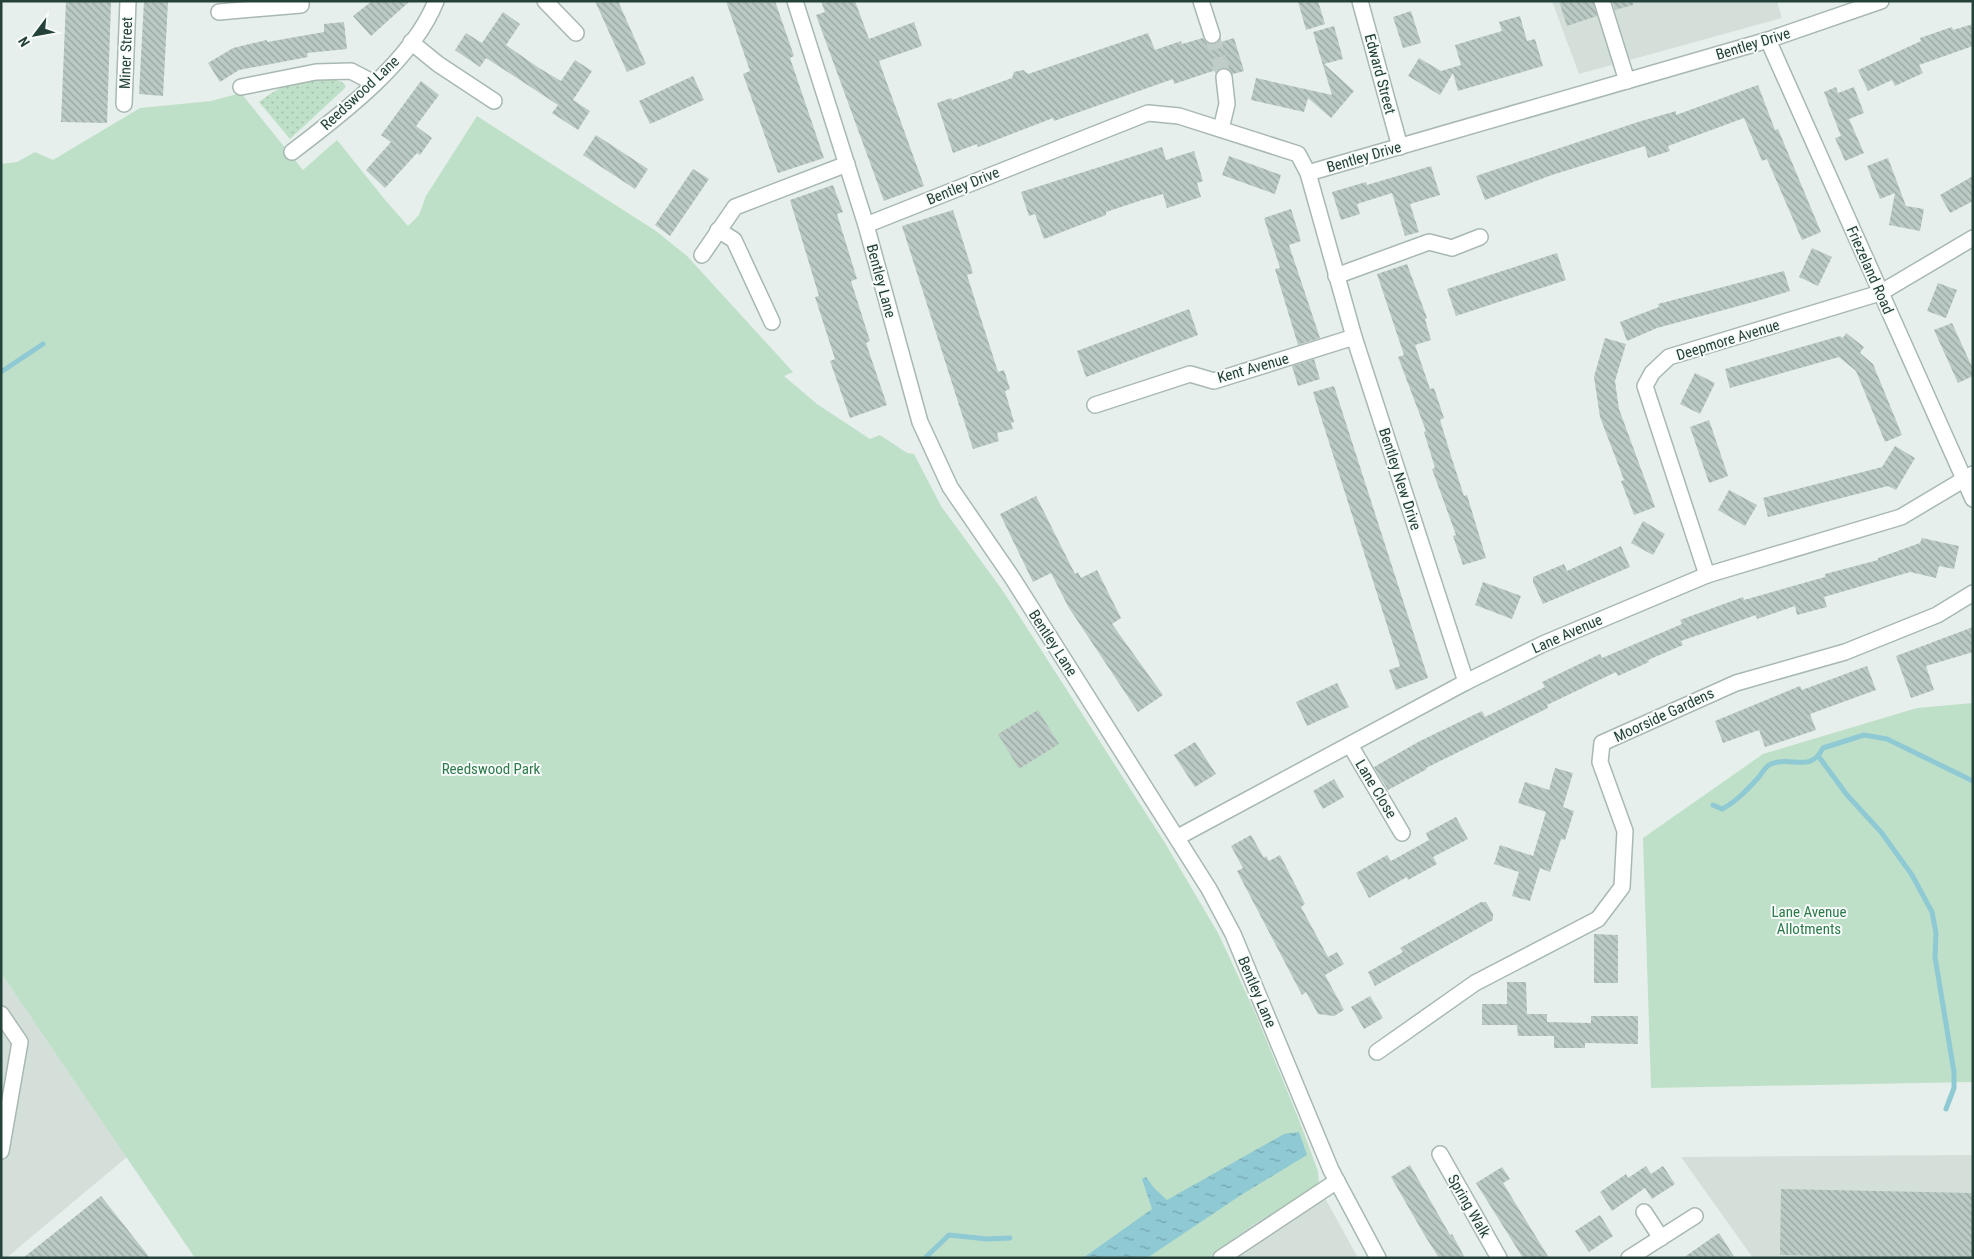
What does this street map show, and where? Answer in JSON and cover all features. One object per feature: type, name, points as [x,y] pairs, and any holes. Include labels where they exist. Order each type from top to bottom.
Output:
[{"type":"street","name":"Miner Street","points":[[124,104],[128,1]]},
{"type":"street","points":[[218,12],[301,5],[301,1]]},
{"type":"street","name":"Reedswood Lane","points":[[292,152],[331,122],[393,66],[430,17],[436,1]]},
{"type":"street","points":[[546,1],[576,33]]},
{"type":"street","name":"Bentley Lane","points":[[795,1],[866,225],[920,422],[942,472],[1178,837],[1233,934],[1308,1118],[1334,1175],[1378,1258]]},
{"type":"street","points":[[1201,1],[1212,35]]},
{"type":"street","name":"Edward Street","points":[[1360,1],[1400,147]]},
{"type":"street","points":[[1602,1],[1627,81]]},
{"type":"street","name":"Bentley Drive","points":[[866,225],[1148,114],[1179,116],[1298,154],[1308,174],[1768,40],[1881,1]]},
{"type":"street","name":"Friezeland Road","points":[[1768,40],[1880,293],[1968,477],[1973,499]]},
{"type":"street","points":[[411,42],[438,64],[494,101]]},
{"type":"street","points":[[241,87],[316,72],[351,71],[374,83]]},
{"type":"street","points":[[1221,129],[1227,104],[1224,77]]},
{"type":"street","points":[[702,254],[735,207],[847,164]]},
{"type":"street","name":"Bentley New Drive","points":[[1308,174],[1354,337],[1466,682]]},
{"type":"street","points":[[718,230],[734,240],[772,322]]},
{"type":"street","points":[[1336,276],[1429,242],[1452,248],[1480,237]]},
{"type":"street","name":"Deepmore Avenue","points":[[1707,575],[1645,386],[1652,373],[1669,357],[1880,293],[1973,238]]},
{"type":"street","name":"Kent Avenue","points":[[1095,404],[1190,374],[1214,381],[1354,337]]},
{"type":"street","name":"Lane Avenue","points":[[1178,837],[1466,682],[1543,644],[1707,575],[1901,517],[1968,477]]},
{"type":"street","name":"Moorside Gardens","points":[[1378,1052],[1475,983],[1598,919],[1622,887],[1625,831],[1600,762],[1602,744],[1736,683],[1844,652],[1937,614],[1973,593]]},
{"type":"street","name":"Lane Close","points":[[1350,746],[1402,832]]},
{"type":"street","points":[[1,1014],[20,1042],[1,1151]]},
{"type":"street","name":"Spring Walk","points":[[1440,1154],[1499,1258]]},
{"type":"street","points":[[1221,1258],[1334,1175]]},
{"type":"street","points":[[1644,1212],[1661,1238]]},
{"type":"street","points":[[1629,1258],[1695,1216]]},
{"type":"shaded area","points":[[1552,1],[1777,1],[1782,18],[1579,74]]},
{"type":"shaded area","points":[[1,973],[127,1157],[6,1258],[1,1258]]},
{"type":"shaded area","points":[[1973,1155],[1973,1258],[1753,1258],[1681,1157]]},
{"type":"shaded area","points":[[1319,1187],[1358,1258],[1208,1258],[1254,1224]]},
{"type":"green space","points":[[332,79],[342,82],[346,86],[290,139],[259,102],[277,90],[293,83]]},
{"type":"green space","name":"Reedswood Park","points":[[241,93],[303,170],[337,140],[408,226],[419,215],[426,196],[477,116],[656,231],[687,256],[793,372],[784,376],[817,404],[870,439],[880,435],[907,453],[914,454],[941,506],[1003,591],[1165,843],[1218,933],[1254,1010],[1299,1120],[1318,1171],[1319,1187],[1254,1224],[1208,1258],[195,1258],[1,973],[1,164],[17,162],[35,152],[53,160],[140,108],[211,101]]},
{"type":"green space","name":"Lane Avenue Allotments","points":[[1973,703],[1973,1082],[1651,1088],[1643,838],[1763,754],[1917,708]]},
{"type":"water","points":[[1299,1132],[1307,1155],[1241,1195],[1147,1258],[1083,1258],[1152,1209],[1142,1179],[1146,1177],[1154,1188],[1167,1200],[1284,1134]]},
{"type":"building","points":[[66,1],[111,1],[107,123],[61,122]]},
{"type":"building","points":[[144,1],[168,1],[163,96],[139,94]]},
{"type":"building","points":[[372,1],[410,1],[371,36],[353,16]]},
{"type":"building","points":[[595,1],[618,1],[646,64],[627,72]]},
{"type":"building","points":[[726,1],[775,1],[794,56],[790,58],[824,158],[778,173],[743,74],[750,71]]},
{"type":"building","points":[[821,1],[855,1],[869,39],[914,22],[922,46],[879,61],[924,186],[884,201],[816,15],[825,12]]},
{"type":"building","points":[[1298,1],[1318,1],[1325,24],[1306,30]]},
{"type":"building","points":[[1559,1],[1593,1],[1597,16],[1567,26]]},
{"type":"building","points":[[1612,1],[1633,1],[1633,5],[1615,10]]},
{"type":"building","points":[[1411,11],[1421,43],[1403,48],[1393,17]]},
{"type":"building","points":[[503,12],[520,24],[506,45],[539,68],[561,81],[575,60],[592,71],[573,100],[590,111],[578,130],[552,113],[558,105],[514,76],[486,58],[480,67],[455,50],[466,33],[482,43]]},
{"type":"building","points":[[1520,16],[1527,41],[1535,39],[1543,66],[1458,91],[1453,73],[1440,95],[1408,76],[1419,58],[1441,71],[1461,65],[1455,45],[1502,31],[1499,22]]},
{"type":"building","points":[[344,22],[347,49],[307,53],[308,57],[239,70],[220,82],[208,63],[233,48],[267,40],[267,42],[324,32],[324,24]]},
{"type":"building","points":[[1973,24],[1973,46],[1919,65],[1923,73],[1895,86],[1892,80],[1868,91],[1858,70],[1921,41],[1920,38],[1952,27],[1953,30]]},
{"type":"building","points":[[1334,26],[1343,59],[1324,64],[1354,91],[1331,118],[1308,98],[1304,112],[1251,100],[1256,78],[1332,95],[1313,32]]},
{"type":"building","points":[[1148,33],[1155,50],[1181,41],[1182,44],[1203,38],[1206,42],[1214,44],[1234,38],[1244,71],[1233,74],[1228,69],[1222,68],[1174,84],[1173,79],[1054,121],[1053,118],[978,147],[977,144],[953,153],[937,103],[951,98],[952,100],[1012,78],[1014,72],[1023,70],[1028,74]]},
{"type":"building","points":[[693,76],[704,100],[650,124],[639,101]]},
{"type":"building","points":[[421,81],[439,95],[416,126],[432,138],[420,155],[417,153],[385,188],[366,170],[391,142],[381,135]]},
{"type":"building","points":[[1758,85],[1775,130],[1778,129],[1821,232],[1802,240],[1767,159],[1762,161],[1744,118],[1668,146],[1670,151],[1648,158],[1645,146],[1552,175],[1485,200],[1476,176],[1638,122],[1676,111],[1676,115]]},
{"type":"building","points":[[1836,87],[1838,93],[1854,87],[1864,113],[1849,119],[1864,153],[1845,161],[1835,138],[1841,136],[1824,92]]},
{"type":"building","points":[[596,135],[648,169],[635,189],[583,155]]},
{"type":"building","points":[[1162,147],[1166,160],[1194,151],[1203,181],[1197,183],[1201,197],[1167,208],[1163,194],[1106,212],[1106,215],[1044,239],[1035,214],[1029,216],[1021,192]]},
{"type":"building","points":[[1229,156],[1281,175],[1275,194],[1222,175]]},
{"type":"building","points":[[1888,158],[1906,206],[1924,209],[1920,231],[1889,225],[1895,193],[1880,199],[1867,166]]},
{"type":"building","points":[[1431,166],[1440,195],[1410,204],[1419,232],[1405,236],[1392,193],[1357,204],[1360,214],[1341,220],[1332,192],[1366,182],[1367,185]]},
{"type":"building","points":[[693,169],[709,179],[670,236],[655,225]]},
{"type":"building","points":[[1973,176],[1973,201],[1950,213],[1940,195]]},
{"type":"building","points":[[833,185],[843,212],[837,214],[857,279],[851,281],[870,341],[866,343],[887,405],[850,418],[830,361],[835,359],[815,297],[819,296],[790,200]]},
{"type":"building","points":[[1291,209],[1301,241],[1289,245],[1320,338],[1298,345],[1275,269],[1280,268],[1264,218]]},
{"type":"building","points":[[953,210],[973,273],[967,275],[998,372],[1004,370],[1010,389],[1005,391],[1014,422],[1011,423],[1013,429],[997,433],[999,441],[973,449],[902,226]]},
{"type":"building","points":[[1812,248],[1832,257],[1818,286],[1799,277]]},
{"type":"building","points":[[1557,253],[1566,280],[1456,316],[1447,289]]},
{"type":"building","points":[[1407,264],[1427,318],[1425,319],[1431,340],[1415,345],[1430,389],[1434,388],[1444,418],[1440,420],[1464,496],[1467,495],[1486,558],[1463,565],[1453,536],[1456,535],[1432,469],[1435,468],[1424,432],[1426,431],[1398,357],[1404,355],[1377,274]]},
{"type":"building","points":[[1784,271],[1790,291],[1657,328],[1627,341],[1620,322],[1659,307],[1658,304]]},
{"type":"building","points":[[1938,283],[1957,290],[1946,318],[1927,311]]},
{"type":"building","points":[[1189,309],[1198,335],[1086,377],[1077,351]]},
{"type":"building","points":[[1952,323],[1973,369],[1973,376],[1958,383],[1934,330]]},
{"type":"building","points":[[1846,333],[1864,347],[1860,353],[1873,364],[1902,435],[1885,442],[1856,371],[1839,357],[1730,388],[1725,369],[1840,336],[1843,338]]},
{"type":"building","points":[[1605,338],[1626,344],[1615,381],[1619,409],[1655,507],[1634,515],[1621,481],[1624,480],[1600,417],[1594,377]]},
{"type":"building","points":[[1314,359],[1320,379],[1298,386],[1292,366]]},
{"type":"building","points":[[1695,373],[1715,383],[1700,414],[1680,404]]},
{"type":"building","points":[[1334,386],[1428,678],[1396,690],[1389,670],[1400,666],[1313,392]]},
{"type":"building","points":[[1709,420],[1728,476],[1709,483],[1690,427]]},
{"type":"building","points":[[1895,446],[1915,458],[1896,490],[1888,486],[1768,517],[1763,498],[1882,467]]},
{"type":"building","points":[[1729,490],[1757,505],[1745,526],[1718,510]]},
{"type":"building","points":[[1036,496],[1075,574],[1078,572],[1081,578],[1097,570],[1121,618],[1112,624],[1163,695],[1138,712],[1069,608],[1051,573],[1033,582],[1000,514]]},
{"type":"building","points":[[1643,521],[1665,534],[1653,555],[1631,543]]},
{"type":"building","points":[[1922,538],[1959,546],[1954,569],[1939,566],[1936,578],[1910,572],[1824,597],[1827,607],[1797,615],[1795,606],[1757,619],[1756,615],[1681,641],[1683,645],[1648,660],[1649,662],[1618,676],[1616,672],[1547,705],[1548,708],[1426,768],[1388,790],[1374,767],[1420,741],[1482,711],[1485,717],[1545,687],[1542,682],[1600,654],[1602,658],[1682,624],[1680,620],[1743,597],[1744,600],[1825,577],[1825,574],[1878,560],[1878,558],[1920,543]]},
{"type":"building","points":[[1621,546],[1630,567],[1543,604],[1533,582],[1533,577],[1564,564],[1567,571]]},
{"type":"building","points":[[1483,582],[1521,596],[1512,619],[1475,605]]},
{"type":"building","points":[[1973,627],[1973,652],[1926,666],[1934,690],[1911,698],[1896,656]]},
{"type":"building","points":[[1867,666],[1876,690],[1810,714],[1816,730],[1765,747],[1759,730],[1723,743],[1715,721],[1800,686],[1802,690]]},
{"type":"building","points":[[1337,683],[1349,707],[1307,726],[1296,702]]},
{"type":"building","points":[[1038,710],[1059,744],[1019,769],[998,734]]},
{"type":"building","points":[[1195,742],[1216,774],[1195,787],[1174,755]]},
{"type":"building","points":[[1555,768],[1573,773],[1563,807],[1574,811],[1565,840],[1561,839],[1550,872],[1540,868],[1530,901],[1512,896],[1519,872],[1494,864],[1500,845],[1533,856],[1546,812],[1518,803],[1525,782],[1549,790]]},
{"type":"building","points":[[1334,779],[1344,797],[1323,809],[1313,791]]},
{"type":"building","points":[[1456,817],[1468,839],[1433,857],[1437,864],[1408,880],[1407,877],[1369,898],[1356,873],[1387,855],[1391,861],[1429,840],[1426,833]]},
{"type":"building","points":[[1251,835],[1264,858],[1266,856],[1269,861],[1280,855],[1305,904],[1301,907],[1328,957],[1337,952],[1344,964],[1325,975],[1344,1010],[1334,1016],[1318,1014],[1306,992],[1302,995],[1237,871],[1243,868],[1231,846]]},
{"type":"building","points":[[1481,902],[1486,902],[1493,914],[1493,920],[1375,986],[1368,972],[1403,952],[1400,948]]},
{"type":"building","points":[[1594,934],[1618,935],[1618,983],[1594,983]]},
{"type":"building","points":[[1507,982],[1526,982],[1527,1014],[1547,1014],[1547,1022],[1591,1023],[1591,1016],[1638,1016],[1638,1044],[1585,1043],[1585,1048],[1554,1048],[1554,1036],[1518,1036],[1517,1025],[1482,1025],[1482,1004],[1507,1004]]},
{"type":"building","points":[[1370,996],[1383,1018],[1364,1029],[1351,1007]]},
{"type":"building","points":[[1410,1165],[1465,1258],[1439,1258],[1425,1236],[1391,1177]]},
{"type":"building","points":[[1646,1166],[1651,1174],[1663,1166],[1675,1184],[1652,1199],[1645,1188],[1612,1211],[1600,1192],[1626,1174],[1628,1178]]},
{"type":"building","points":[[1502,1167],[1510,1179],[1503,1183],[1549,1258],[1523,1258],[1476,1183]]},
{"type":"building","points":[[1781,1189],[1973,1193],[1973,1258],[1820,1258],[1820,1256],[1780,1255]]},
{"type":"building","points":[[101,1196],[150,1258],[23,1258]]},
{"type":"building","points":[[1600,1215],[1613,1236],[1589,1252],[1575,1231]]},
{"type":"building","points":[[1719,1233],[1735,1258],[1683,1258],[1703,1244]]},
{"type":"waterway","points":[[1,372],[43,344]]},
{"type":"waterway","points":[[1713,805],[1722,809],[1732,803],[1771,764],[1786,761],[1806,762],[1818,756],[1823,748],[1864,735],[1887,739],[1973,781]]},
{"type":"waterway","points":[[1819,757],[1847,795],[1881,832],[1912,875],[1932,912],[1936,933],[1935,957],[1954,1072],[1954,1088],[1946,1109]]},
{"type":"waterway","points":[[925,1258],[949,1235],[987,1239],[1010,1238]]},
{"type":"tunnel","points":[[1212,35],[1224,77]]}]
